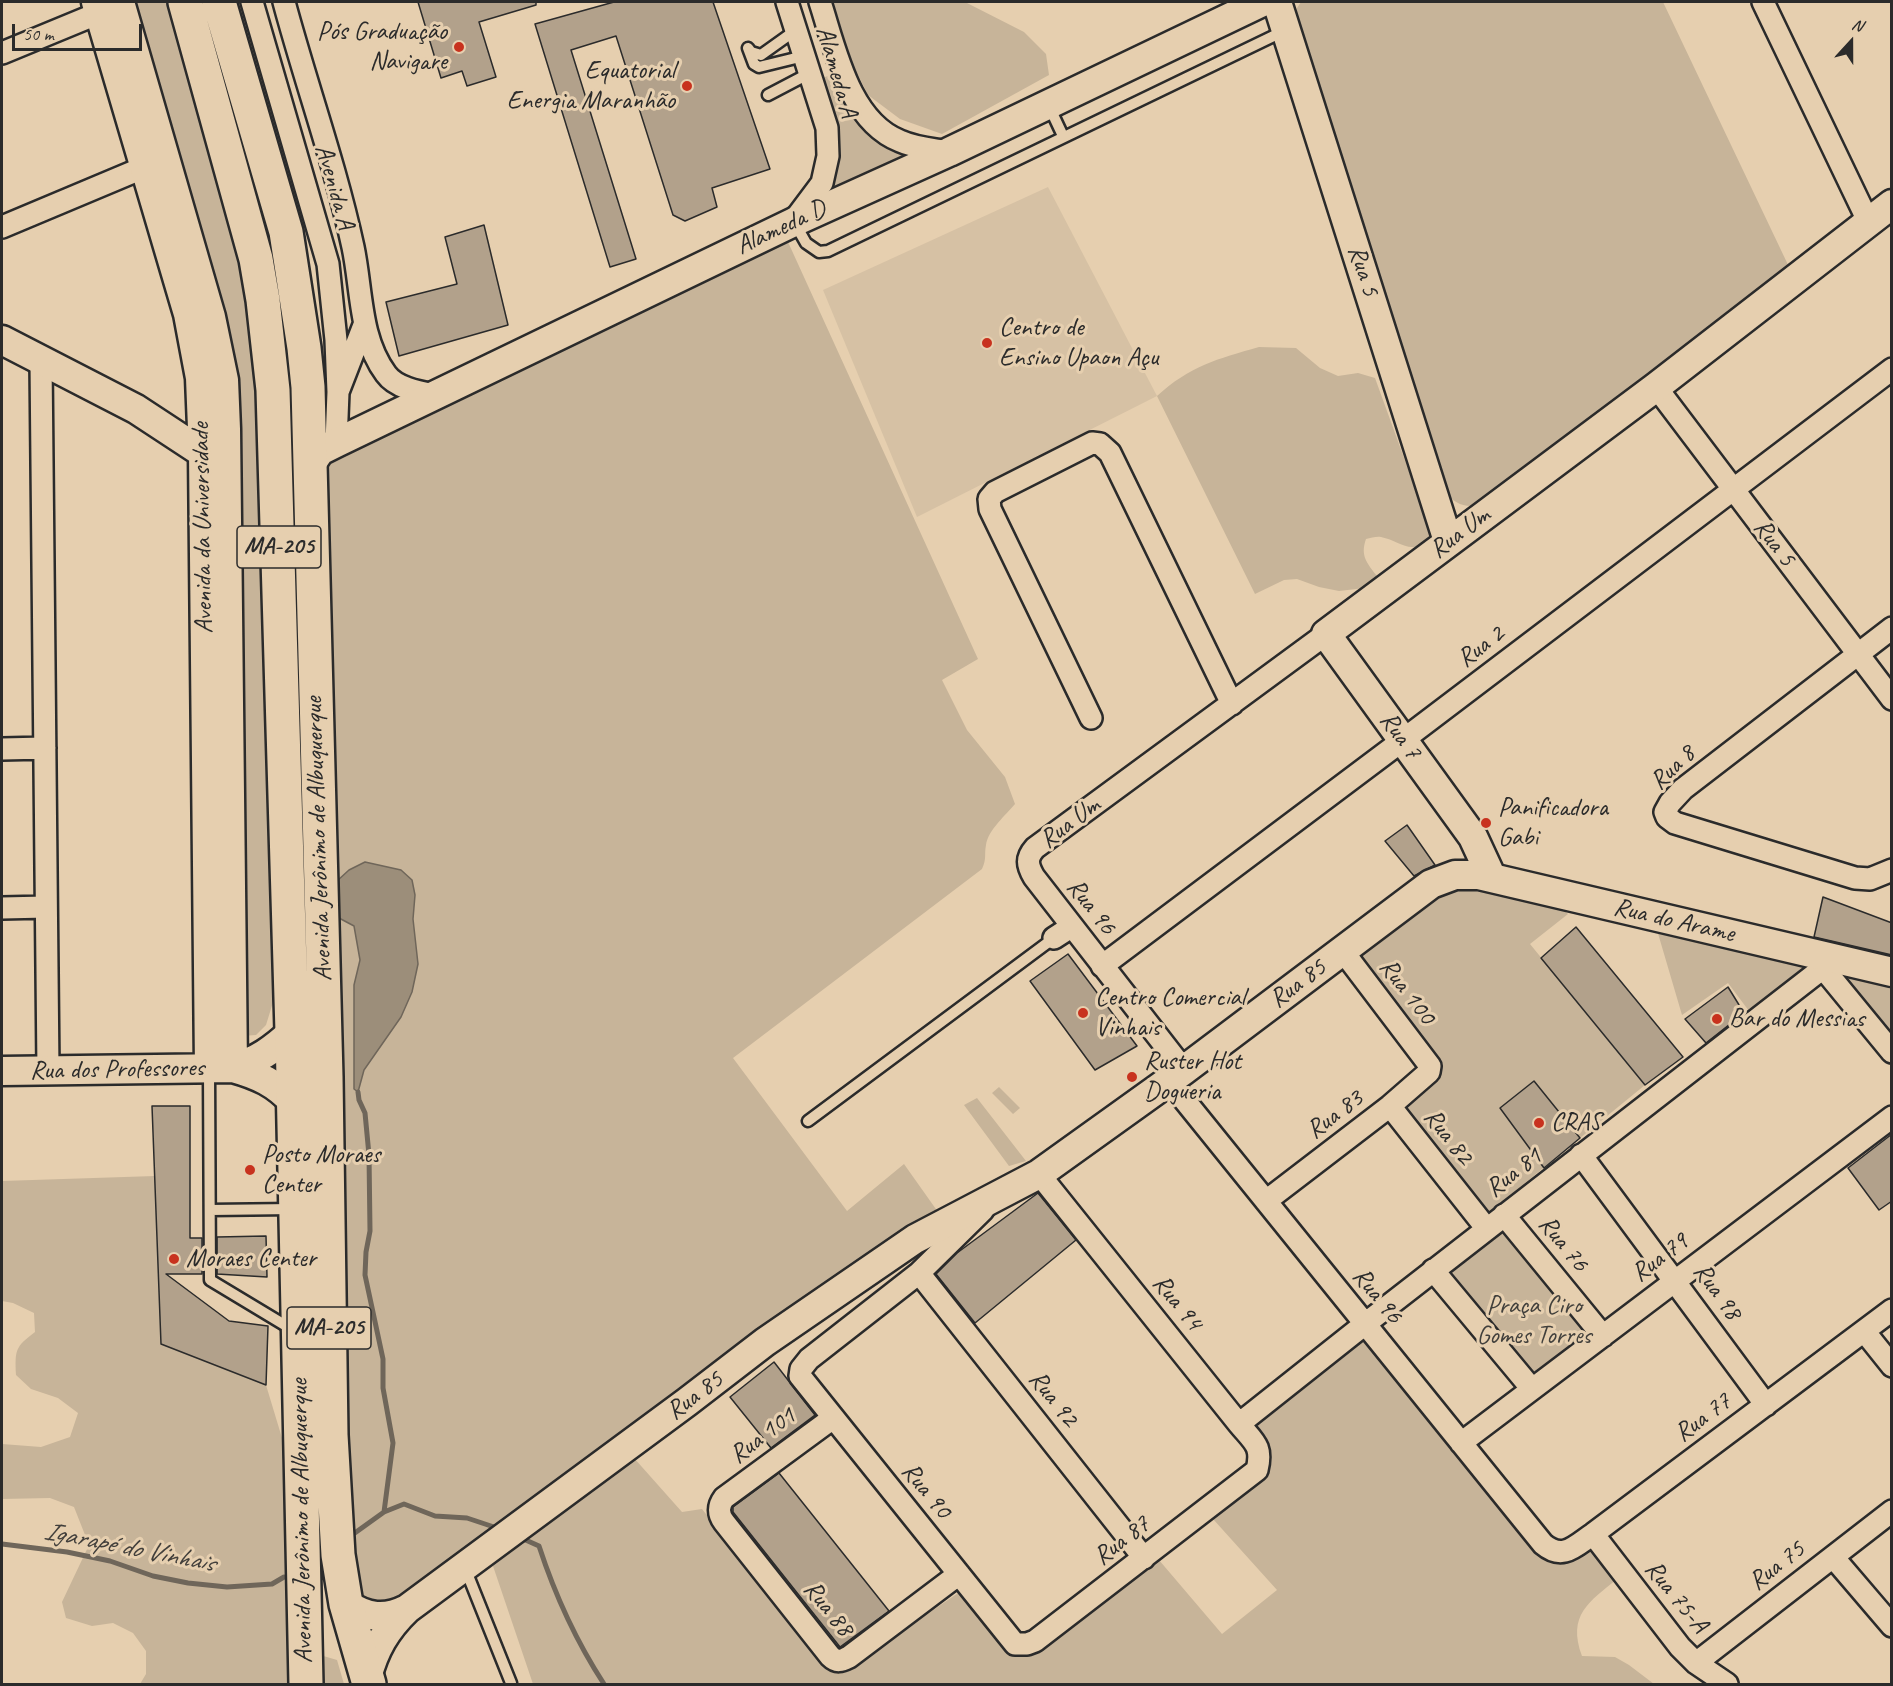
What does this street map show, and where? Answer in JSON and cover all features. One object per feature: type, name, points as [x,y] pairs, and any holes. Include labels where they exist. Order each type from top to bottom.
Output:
[{"type":"main road","name":"Avenida Jerônimo de Albuquerque","points":[[185,2],[256,259],[273,390],[294,1103],[306,1684]]},
{"type":"main road","name":"Avenida Jerônimo de Albuquerque","points":[[219,2],[288,240],[307,377],[326,1077],[331,1435],[338,1555],[346,1604],[368,1682]]},
{"type":"street","name":"Avenida A","points":[[252,2],[328,264],[336,340],[338,392],[336,442]]},
{"type":"street","name":"Avenida A","points":[[284,2],[353,249],[364,325],[379,363],[390,379],[410,389],[435,394]]},
{"type":"street","name":"Alameda A","points":[[787,2],[827,128],[828,156],[822,183],[794,222]]},
{"type":"street","name":"Alameda A","points":[[820,2],[843,74],[861,109],[882,131],[898,141],[917,147],[949,152]]},
{"type":"street","points":[[1212,25],[1230,2]]},
{"type":"street","name":"Alameda D","points":[[309,467],[320,451],[336,442],[794,222],[949,152],[1264,2]]},
{"type":"street","name":"Rua 5","points":[[1264,2],[1286,30],[1448,541]]},
{"type":"street","points":[[1763,2],[1868,221]]},
{"type":"street","points":[[2,53],[105,5]]},
{"type":"street","name":"Avenida da Universidade","points":[[105,5],[145,167],[212,379]]},
{"type":"street","name":"Avenida da Universidade","points":[[105,5],[203,286],[217,342],[212,379],[215,456],[221,1068]]},
{"type":"street","points":[[2,227],[145,167]]},
{"type":"street","name":"Rua Um","points":[[1028,860],[1035,848],[1232,704],[1656,387],[1892,204]]},
{"type":"street","name":"Avenida A","points":[[338,392],[364,325]]},
{"type":"street","points":[[2,340],[136,409],[215,456]]},
{"type":"street","points":[[41,361],[48,1071]]},
{"type":"street","name":"Rua 2","points":[[1102,966],[1892,369]]},
{"type":"street","points":[[136,409],[158,414],[174,411],[188,403],[212,379]]},
{"type":"street","name":"Rua 5","points":[[1656,387],[1892,699]]},
{"type":"street","points":[[1091,718],[990,509],[989,499],[995,492],[1092,443],[1100,444],[1110,453],[1232,704]]},
{"type":"street","name":"Rua 8","points":[[1892,628],[1683,789],[1668,804],[1665,812],[1667,817],[1675,823],[1855,878],[1870,879],[1892,870]]},
{"type":"street","name":"Rua 7","points":[[1326,634],[1473,837],[1492,878]]},
{"type":"street","points":[[2,748],[45,748]]},
{"type":"street","points":[[1455,875],[1471,851],[1473,837]]},
{"type":"street","name":"Rua 96","points":[[1028,860],[1029,868],[1062,932],[1102,966],[1266,1202],[1543,1544]]},
{"type":"street","name":"Rua 85","points":[[368,1682],[377,1647],[395,1620],[407,1609],[465,1568],[765,1342],[877,1264],[932,1229],[1039,1174],[1177,1075],[1431,884],[1455,875]]},
{"type":"street","name":"Rua do Arame","points":[[1455,875],[1479,875],[1492,878],[1825,963],[1892,972]]},
{"type":"street","points":[[2,908],[46,907]]},
{"type":"street","name":"Rua 100","points":[[1342,950],[1430,1066]]},
{"type":"street","points":[[1825,963],[1892,1052]]},
{"type":"street","name":"Rua 81","points":[[1239,1424],[1825,963]]},
{"type":"street","name":"Rua dos Professores","points":[[221,1068],[257,1059],[292,1032]]},
{"type":"street","name":"Rua 83","points":[[1266,1202],[1426,1077],[1430,1066]]},
{"type":"street","name":"Rua dos Professores","points":[[2,1071],[221,1068],[256,1074],[267,1080],[294,1103]]},
{"type":"street","name":"Rua 82","points":[[1390,1106],[1486,1228]]},
{"type":"street","name":"Rua 79","points":[[1461,1443],[1892,1117]]},
{"type":"street","name":"Rua 98","points":[[1581,1155],[1766,1405]]},
{"type":"street","name":"Rua 94","points":[[1039,1174],[1256,1445],[1261,1456],[1257,1470]]},
{"type":"street","name":"Rua 85","points":[[801,1369],[809,1359],[919,1273],[994,1199]]},
{"type":"street","name":"Rua 76","points":[[1504,1215],[1603,1335]]},
{"type":"street","points":[[1433,1270],[1532,1389]]},
{"type":"street","name":"Rua 92","points":[[919,1273],[1144,1558]]},
{"type":"street","name":"Rua 77","points":[[1543,1544],[1552,1552],[1561,1553],[1570,1550],[1892,1310]]},
{"type":"street","points":[[1864,1331],[1892,1366]]},
{"type":"street","name":"Rua 90","points":[[801,1369],[803,1381],[1015,1644]]},
{"type":"street","name":"Rua 101","points":[[724,1498],[833,1418]]},
{"type":"street","name":"Rua 87","points":[[1015,1644],[1035,1641],[1257,1470]]},
{"type":"street","name":"Rua 88","points":[[724,1498],[719,1510],[724,1522],[835,1661],[849,1657],[959,1574]]},
{"type":"street","name":"Rua 75","points":[[1696,1663],[1892,1512]]},
{"type":"street","name":"Rua 75-A","points":[[1593,1534],[1680,1647],[1696,1663],[1727,1684]]},
{"type":"street","points":[[1833,1557],[1892,1626]]},
{"type":"street","name":"Rua 85","points":[[346,1604],[357,1612],[369,1616],[395,1615],[407,1609]]},
{"type":"lane","points":[[796,30],[761,55],[751,52],[748,48],[754,64],[759,67],[807,65]]},
{"type":"lane","points":[[794,222],[806,243],[819,252],[828,251],[1286,30]]},
{"type":"lane","points":[[768,95],[807,65]]},
{"type":"lane","points":[[1048,104],[1063,136]]},
{"type":"lane","points":[[808,1121],[1062,932]]},
{"type":"lane","points":[[221,1068],[210,1210],[210,1280],[298,1333]]},
{"type":"lane","points":[[210,1210],[296,1209]]},
{"type":"lane","points":[[465,1568],[511,1683]]},
{"type":"shaded area","name":"Centro de Ensino Upaon Açu","points":[[1048,187],[1157,396],[917,517],[823,290]]},
{"type":"shaded area","points":[[365,862],[401,870],[412,880],[415,895],[413,919],[418,964],[412,992],[401,1017],[364,1070],[358,1092],[354,1089],[354,985],[360,960],[354,926],[339,918],[335,909],[337,881],[349,870]]},
{"type":"green space","points":[[127,2],[169,2],[245,265],[267,471],[274,999],[266,1025],[256,1035],[242,1036],[236,558]]},
{"type":"green space","points":[[833,2],[965,2],[1024,32],[1046,54],[1049,75],[942,134],[900,119],[868,95],[853,65]]},
{"type":"green space","points":[[1301,2],[1663,2],[1790,269],[1480,505],[1469,506],[1456,502],[1444,491],[1296,18],[1297,8]]},
{"type":"green space","points":[[830,75],[851,115],[868,134],[909,153],[832,190],[838,151],[837,129],[834,110],[823,78]]},
{"type":"green space","points":[[788,242],[978,659],[942,680],[967,730],[1005,777],[1015,804],[987,839],[982,869],[733,1058],[847,1211],[904,1164],[938,1212],[404,1612],[347,1604],[322,474],[335,457],[357,442]]},
{"type":"green space","points":[[1259,347],[1296,348],[1320,368],[1338,376],[1358,373],[1375,378],[1428,524],[1429,536],[1423,543],[1412,547],[1381,537],[1366,539],[1364,555],[1377,576],[1373,587],[1339,591],[1297,579],[1284,580],[1255,594],[1157,396],[1193,370]]},
{"type":"green space","points":[[1451,885],[1556,903],[1568,914],[1530,944],[1645,1085],[1487,1214],[1402,1109],[1442,1069],[1350,950]]},
{"type":"green space","points":[[1657,930],[1813,964],[1749,1011],[1728,983],[1682,1015]]},
{"type":"green space","points":[[1841,972],[1891,983],[1891,1033]]},
{"type":"green space","points":[[999,1087],[1020,1108],[1013,1114],[992,1093]]},
{"type":"green space","points":[[977,1098],[1026,1161],[1009,1166],[964,1105]]},
{"type":"green space","points":[[155,1176],[161,1344],[266,1385],[282,1438],[289,1684],[140,1684],[146,1674],[146,1651],[133,1633],[113,1623],[92,1626],[66,1618],[62,1602],[89,1545],[74,1507],[50,1498],[2,1499],[2,1444],[41,1447],[70,1437],[78,1413],[58,1398],[31,1389],[16,1375],[16,1354],[23,1342],[35,1332],[34,1313],[13,1303],[2,1301],[2,1181]]},
{"type":"green space","name":"Praça Ciro Gomes Torres","points":[[1500,1224],[1590,1333],[1533,1376],[1446,1269]]},
{"type":"green space","points":[[1361,1329],[1560,1561],[1574,1559],[1596,1545],[1617,1579],[1583,1611],[1577,1630],[1582,1656],[1615,1657],[1654,1684],[533,1684],[493,1566],[634,1458],[682,1512],[702,1509],[827,1666],[850,1667],[961,1591],[1018,1651],[1030,1654],[1041,1651],[1159,1560],[1222,1634],[1277,1590],[1213,1519],[1264,1474],[1269,1457],[1264,1444],[1250,1425]]},
{"type":"green space","points":[[320,1655],[337,1660],[344,1684],[320,1684]]},
{"type":"building","name":"Pós Graduação Navigare","points":[[418,2],[536,2],[536,5],[479,22],[496,77],[467,86],[462,71],[441,78]]},
{"type":"building","name":"Equatorial Energia Maranhão","points":[[614,2],[713,2],[770,169],[712,188],[717,207],[685,221],[673,215],[616,36],[571,50],[636,259],[610,267],[535,24]]},
{"type":"building","points":[[484,225],[508,325],[399,356],[386,302],[457,284],[445,237]]},
{"type":"building","points":[[1407,825],[1435,865],[1414,876],[1385,841]]},
{"type":"building","points":[[1823,897],[1892,923],[1892,955],[1814,937]]},
{"type":"building","points":[[1576,927],[1683,1057],[1645,1085],[1541,958]]},
{"type":"building","name":"Centro Comercial Vinhais","points":[[1068,954],[1137,1046],[1095,1070],[1030,981]]},
{"type":"building","points":[[1728,987],[1744,1013],[1706,1043],[1685,1019]]},
{"type":"building","name":"CRAS","points":[[1534,1081],[1580,1138],[1544,1168],[1500,1108]]},
{"type":"building","name":"Moraes Center","points":[[152,1106],[190,1106],[190,1238],[202,1238],[202,1274],[166,1274],[229,1321],[268,1326],[266,1385],[161,1344]]},
{"type":"building","points":[[1892,1134],[1892,1201],[1879,1210],[1848,1168]]},
{"type":"building","points":[[1038,1193],[1076,1240],[975,1323],[936,1274],[957,1253]]},
{"type":"building","points":[[266,1236],[267,1277],[217,1274],[217,1237]]},
{"type":"building","points":[[774,1362],[815,1415],[771,1448],[730,1397]]},
{"type":"building","points":[[779,1473],[889,1611],[840,1647],[733,1512],[733,1507]]},
{"type":"waterway","points":[[358,1092],[365,1113],[369,1155],[370,1231],[365,1275],[383,1359],[383,1388],[393,1443],[384,1512]]},
{"type":"waterway","name":"Igarapé do Vinhais","points":[[352,1535],[384,1512],[404,1504],[435,1516],[467,1518],[500,1529]]},
{"type":"waterway","name":"Igarapé do Vinhais","points":[[519,1537],[539,1546],[567,1617],[604,1684]]},
{"type":"waterway","name":"Igarapé do Vinhais","points":[[2,1544],[67,1552],[110,1561],[153,1576],[188,1583],[227,1587],[272,1584],[284,1577]]},
{"type":"place","name":"Pós Graduação Navigare","points":[[459,47]]},
{"type":"place","name":"Equatorial Energia Maranhão","points":[[687,86]]},
{"type":"place","name":"Centro de Ensino Upaon Açu","points":[[987,343]]},
{"type":"place","name":"Panificadora Gabi","points":[[1486,823]]},
{"type":"place","name":"Centro Comercial Vinhais","points":[[1083,1013]]},
{"type":"place","name":"Bar do Messias","points":[[1717,1019]]},
{"type":"place","name":"Ruster Hot Dogueria","points":[[1132,1077]]},
{"type":"place","name":"CRAS","points":[[1539,1123]]},
{"type":"place","name":"Posto Moraes Center","points":[[250,1170]]},
{"type":"place","name":"Moraes Center","points":[[174,1259]]}]
